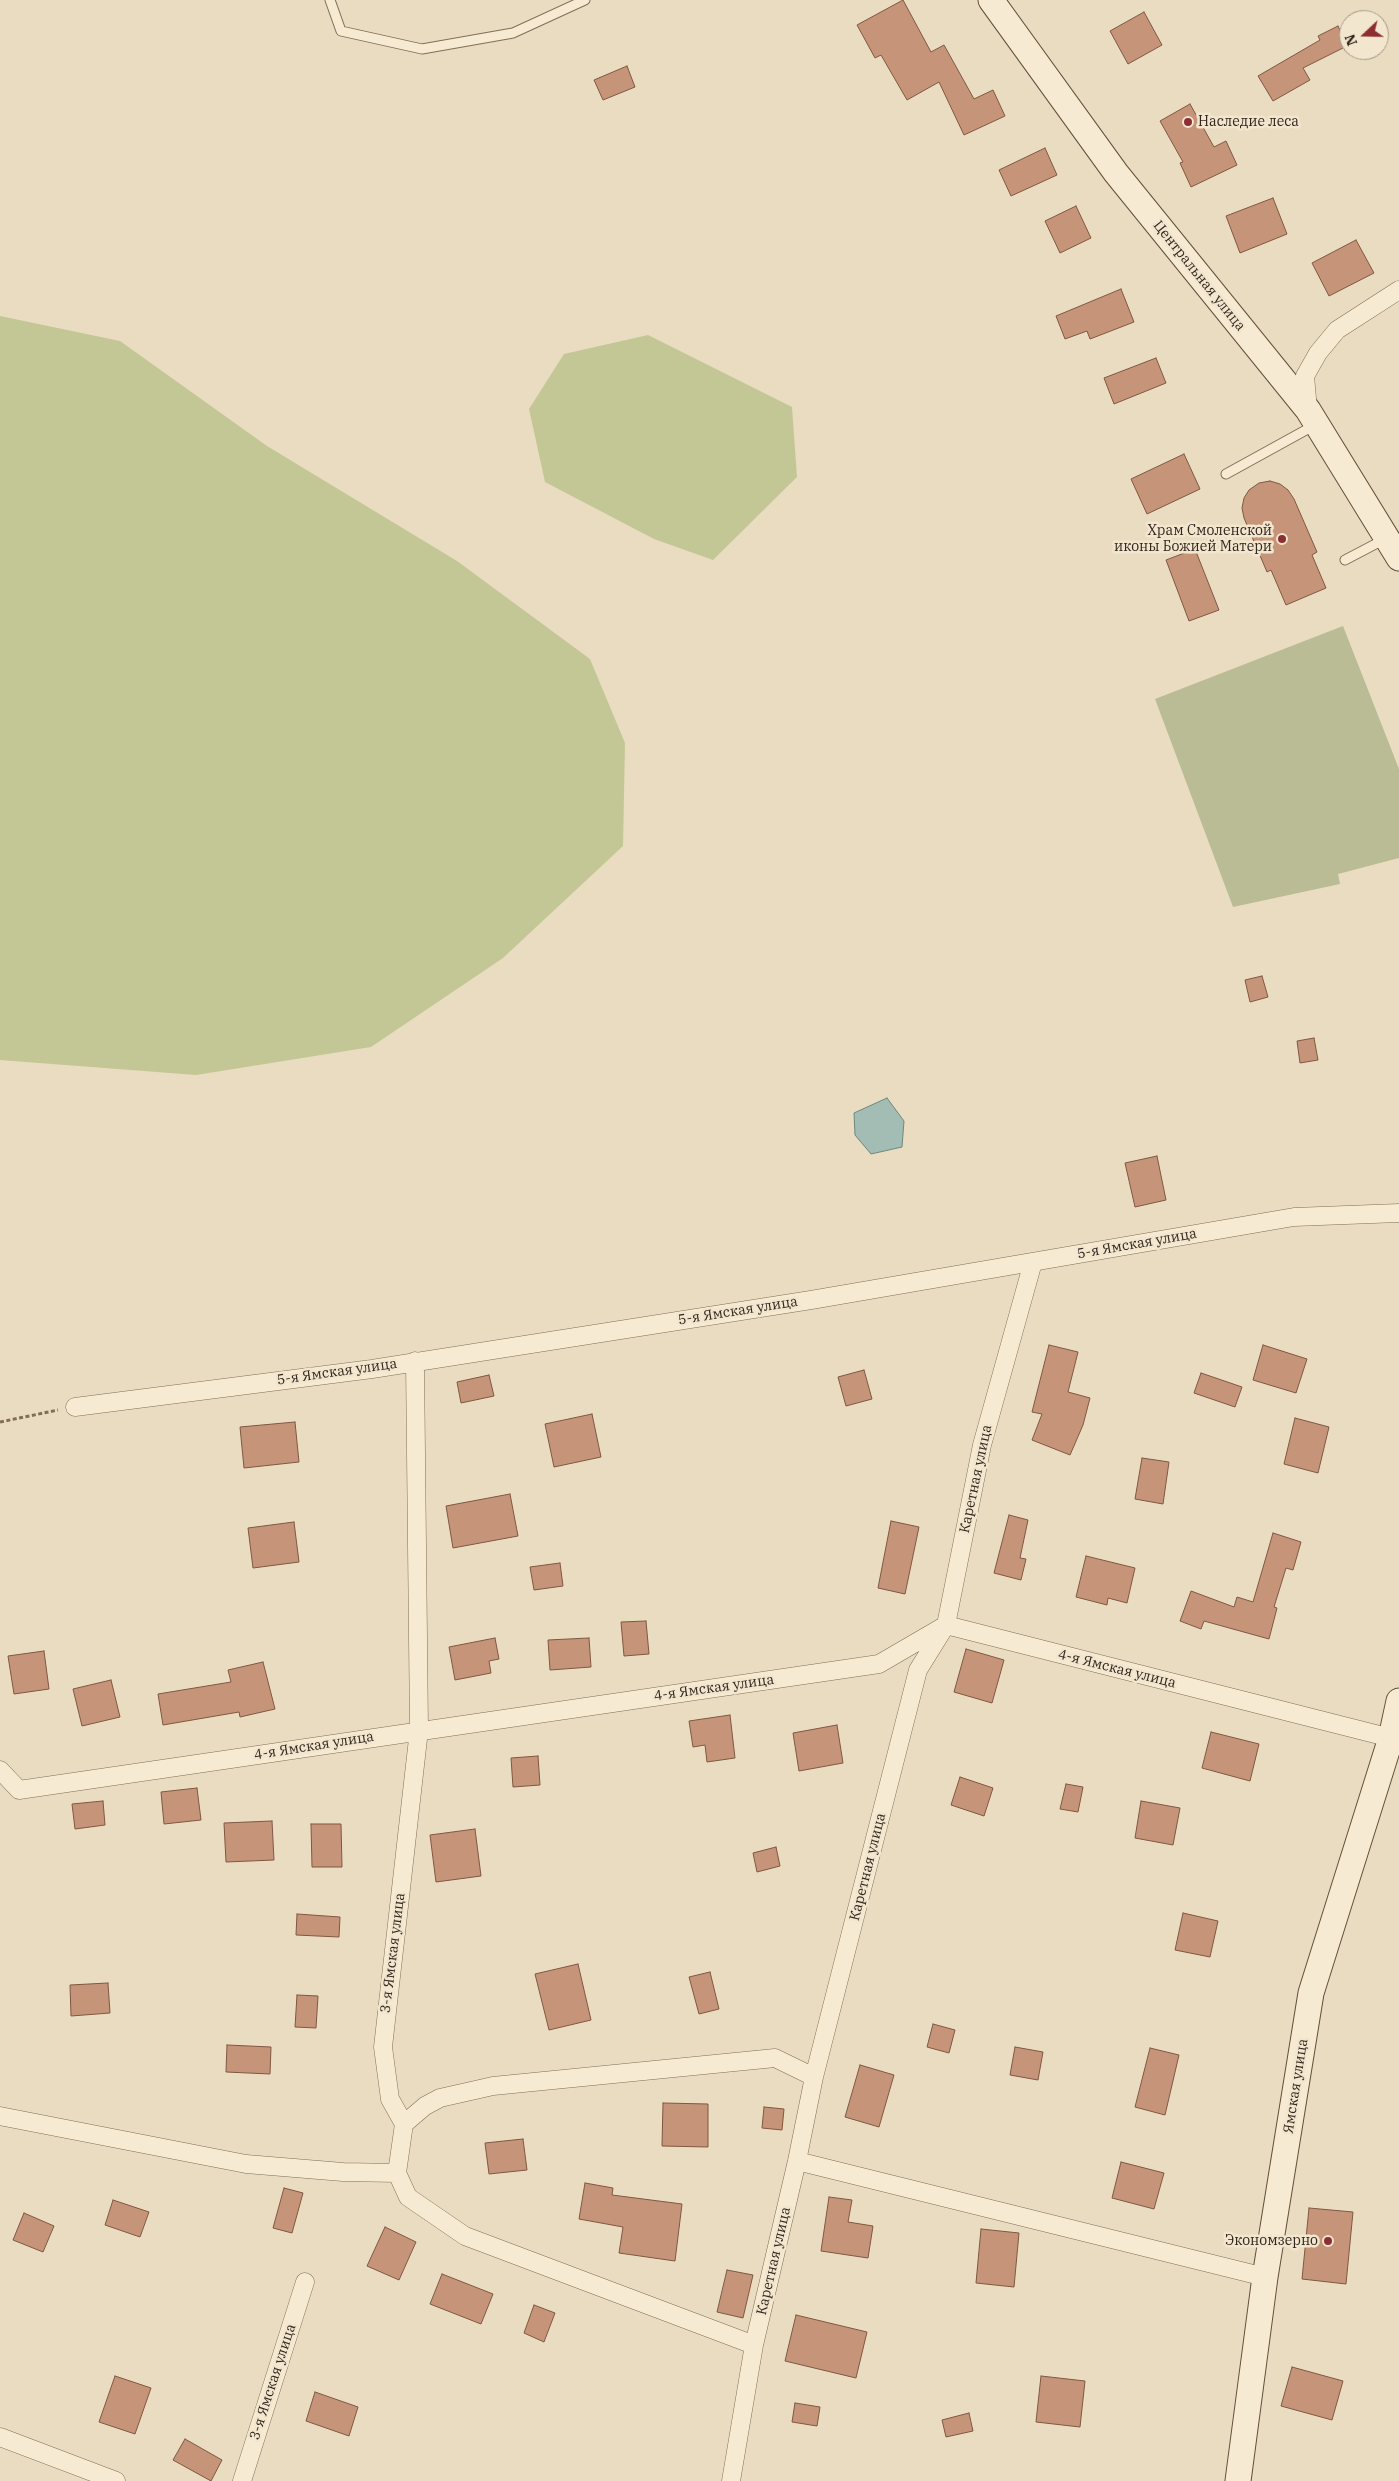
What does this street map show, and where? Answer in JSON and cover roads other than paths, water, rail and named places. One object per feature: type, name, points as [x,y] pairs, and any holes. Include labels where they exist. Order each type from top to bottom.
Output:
[{"type":"street","name":"Центральная улица","points":[[990,0],[1116,173],[1312,417],[1393,548]]},
{"type":"street","points":[[1312,417],[1306,376],[1318,353],[1337,330],[1399,290]]},
{"type":"street","name":"5-я Ямская улица","points":[[75,1406],[372,1368],[811,1300],[1294,1217],[1399,1213]]},
{"type":"street","name":"Каретная улица","points":[[731,2481],[754,2344],[798,2161],[814,2077],[918,1670],[946,1625],[982,1445],[1033,1262]]},
{"type":"street","name":"3-я Ямская улица","points":[[404,2124],[390,2098],[383,2047],[419,1730],[415,1361]]},
{"type":"street","name":"4-я Ямская улица","points":[[0,1770],[20,1790],[879,1664],[946,1625],[1391,1738]]},
{"type":"street","name":"Ямская улица","points":[[1238,2481],[1264,2277],[1311,1993],[1391,1738],[1399,1701]]},
{"type":"street","points":[[754,2344],[465,2236],[408,2197],[396,2173],[404,2124],[425,2106],[440,2098],[493,2086],[775,2058],[814,2077]]},
{"type":"street","points":[[0,2116],[246,2164],[343,2172],[396,2173]]},
{"type":"street","points":[[798,2161],[1264,2277]]},
{"type":"street","name":"3-я Ямская улица","points":[[242,2481],[305,2282]]},
{"type":"street","points":[[0,2437],[116,2481]]},
{"type":"lane","points":[[330,0],[341,31],[422,48],[513,33],[585,0]]},
{"type":"lane","points":[[1226,474],[1312,417]]},
{"type":"lane","points":[[1345,560],[1393,548]]},
{"type":"water","points":[[887,1098],[904,1121],[902,1147],[871,1154],[855,1135],[854,1113]]},
{"type":"place","name":"Наследие леса","points":[[1188,122]]},
{"type":"place","name":"Храм Смоленской иконы Божией Матери","points":[[1282,539]]},
{"type":"place","name":"Экономзерно","points":[[1328,2241]]}]
